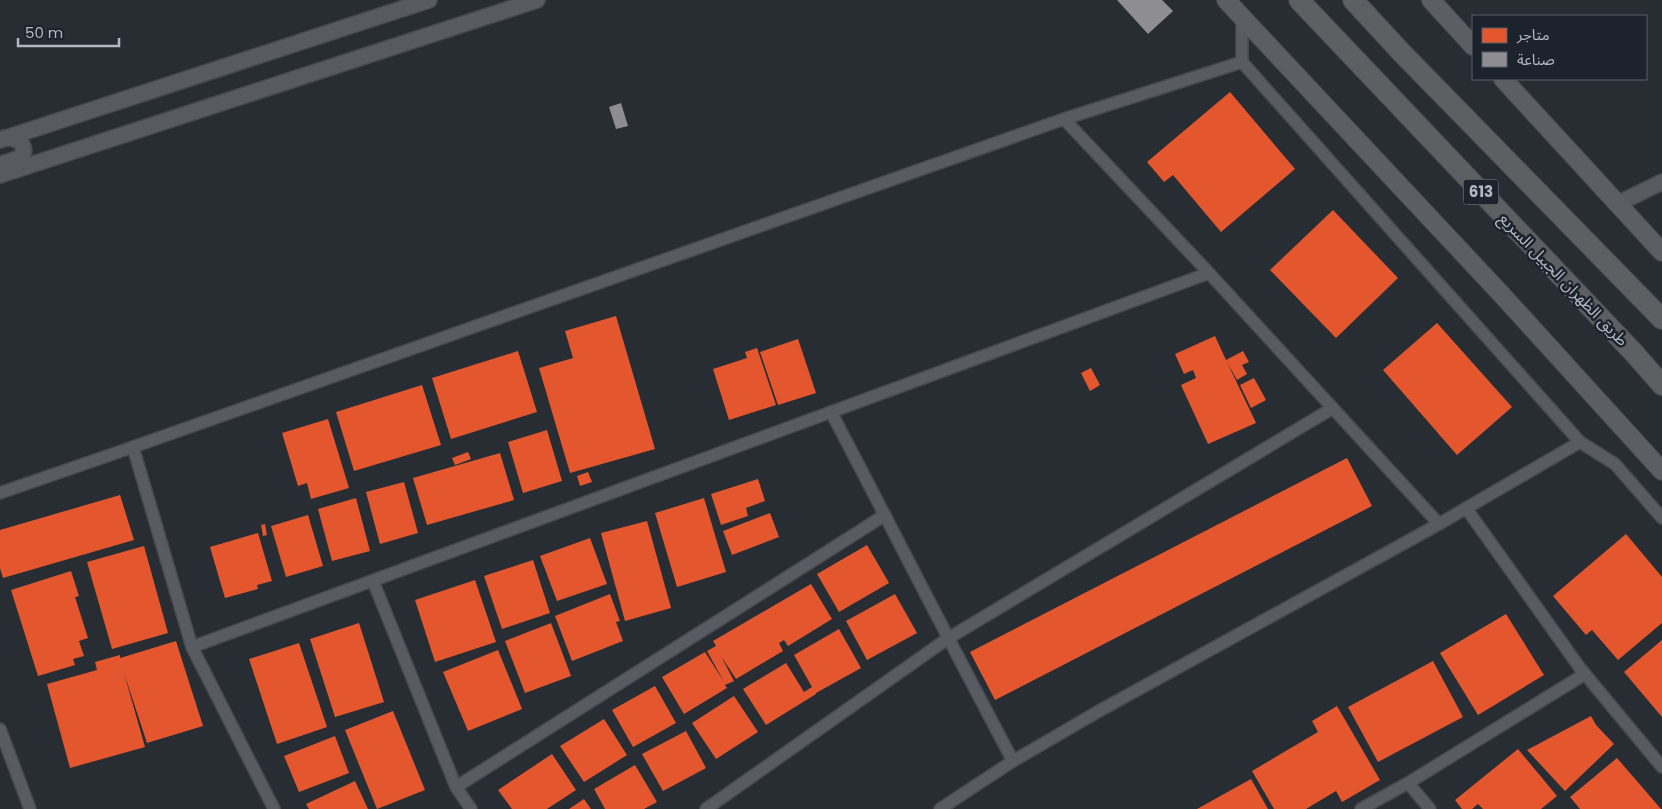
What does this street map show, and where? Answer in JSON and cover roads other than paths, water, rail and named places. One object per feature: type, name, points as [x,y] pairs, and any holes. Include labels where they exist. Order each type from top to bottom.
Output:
[{"type":"highway","name":"طريق الظهران الجبيل السريع","points":[[1299,0],[1634,353],[1662,385]]},
{"type":"highway","name":"613","points":[[1353,0],[1401,52],[1662,320]]},
{"type":"highway","points":[[1360,0],[1401,52]]},
{"type":"main road","points":[[1226,0],[1502,295],[1662,471]]},
{"type":"main road","points":[[1431,0],[1472,45]]},
{"type":"main road","points":[[1504,80],[1662,252]]},
{"type":"street","points":[[2,139],[430,0]]},
{"type":"street","points":[[0,175],[537,0]]},
{"type":"street","points":[[1242,17],[1242,62],[1580,442],[1615,464],[1662,518]]},
{"type":"street","points":[[0,493],[134,448],[1064,119],[1242,62]]},
{"type":"street","points":[[1064,119],[1209,273],[1439,524]]},
{"type":"street","points":[[0,164],[20,158],[24,150],[20,142],[12,138],[2,139]]},
{"type":"street","points":[[1617,204],[1660,186]]},
{"type":"street","points":[[192,647],[1209,273]]},
{"type":"street","points":[[706,809],[947,639],[1333,408]]},
{"type":"street","points":[[831,412],[885,514],[947,639],[1013,761]]},
{"type":"street","points":[[940,809],[1013,761],[1099,711],[1439,524],[1580,442]]},
{"type":"street","points":[[134,448],[192,647],[274,809]]},
{"type":"street","points":[[1466,508],[1585,674],[1662,768]]},
{"type":"street","points":[[456,787],[885,514]]},
{"type":"street","points":[[373,580],[456,787],[471,809]]},
{"type":"street","points":[[1361,809],[1408,783],[1585,674]]},
{"type":"street","points":[[0,729],[30,809]]},
{"type":"street","points":[[1408,783],[1430,809]]}]
